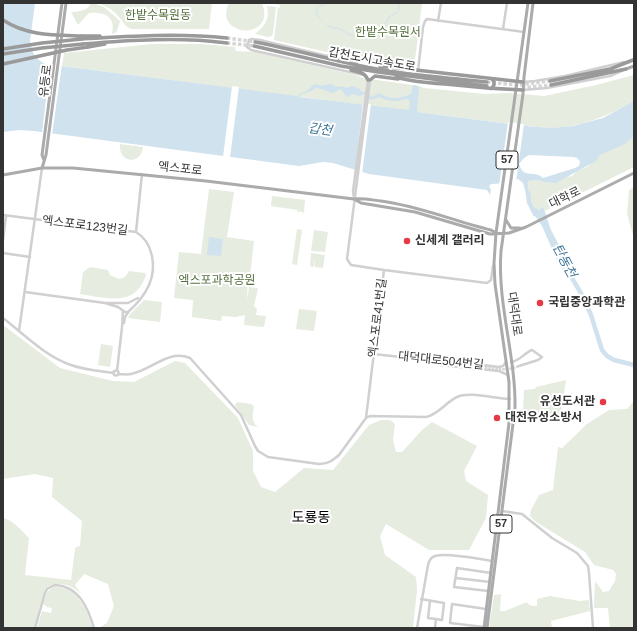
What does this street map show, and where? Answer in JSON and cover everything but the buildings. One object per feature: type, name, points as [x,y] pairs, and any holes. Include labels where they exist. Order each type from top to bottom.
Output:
[{"type":"highway","points":[[3,20],[30,32],[46,35],[82,37],[180,34],[227,38]]},
{"type":"highway","points":[[3,49],[82,37]]},
{"type":"highway","points":[[3,54],[83,44],[177,39],[227,43]]},
{"type":"highway","points":[[3,64],[68,50],[121,42]]},
{"type":"highway","name":"갑천도시고속도로","points":[[254,46],[341,66],[389,74],[487,84],[377,68],[255,42]]},
{"type":"highway","points":[[338,60],[418,72],[523,82]]},
{"type":"highway","points":[[626,69],[550,83],[610,69],[633,60]]},
{"type":"highway","points":[[367,65],[377,68]]},
{"type":"highway","points":[[341,66],[363,73],[369,80],[375,76],[491,89],[516,91],[523,90]]},
{"type":"highway","points":[[389,74],[404,79]]},
{"type":"highway","points":[[491,89],[494,85],[492,79]]},
{"type":"main road","name":"유등로","points":[[44,160],[42,155],[62,3]]},
{"type":"main road","name":"유등로","points":[[42,168],[46,155],[66,3]]},
{"type":"main road","name":"대덕대로","points":[[485,628],[488,591],[509,423],[510,399],[495,284],[494,263],[496,233],[528,3]]},
{"type":"main road","name":"대덕대로","points":[[485,628],[514,421],[515,389],[500,275],[503,234],[523,94],[523,82],[533,3]]},
{"type":"main road","points":[[626,69],[634,66]]},
{"type":"main road","name":"엑스포로","points":[[3,175],[42,168],[72,168],[210,181],[354,199],[361,203],[415,212],[490,234],[503,234]]},
{"type":"main road","name":"대학로","points":[[503,234],[514,232],[526,227],[634,173]]},
{"type":"main road","points":[[506,218],[511,228],[519,229],[526,227]]},
{"type":"street","points":[[438,21],[441,3]]},
{"type":"street","points":[[503,29],[507,3]]},
{"type":"street","points":[[418,72],[424,21],[427,19],[524,32]]},
{"type":"street","points":[[354,199],[369,80],[361,74],[251,50],[247,47],[248,43],[252,39],[260,40],[357,63]]},
{"type":"street","points":[[523,82],[546,79],[633,60]]},
{"type":"street","points":[[523,90],[547,88],[610,76],[626,69]]},
{"type":"street","points":[[546,79],[544,84],[547,88]]},
{"type":"street","name":"엑스포로123번길","points":[[19,331],[42,168]]},
{"type":"street","points":[[122,327],[125,317],[149,285],[153,266],[148,246],[136,232],[142,174]]},
{"type":"street","name":"엑스포로41번길","points":[[354,199],[347,257],[348,263],[353,266],[384,270],[366,418]]},
{"type":"street","points":[[3,240],[4,216]]},
{"type":"street","name":"엑스포로123번길","points":[[4,216],[136,232]]},
{"type":"street","points":[[3,253],[30,257]]},
{"type":"street","points":[[384,270],[487,283],[491,280],[494,263]]},
{"type":"street","points":[[25,292],[105,303],[127,303]]},
{"type":"street","points":[[118,372],[123,305],[140,297]]},
{"type":"street","points":[[105,303],[127,312],[130,310]]},
{"type":"street","points":[[127,303],[130,305],[130,310]]},
{"type":"street","points":[[3,318],[35,345],[55,358],[72,366],[114,373],[118,372],[129,375],[139,372],[175,355],[183,355],[190,358],[241,415],[258,451],[268,457],[327,464],[339,455],[366,418],[370,416],[432,416],[456,397],[465,394],[510,399]]},
{"type":"street","points":[[512,362],[515,362],[532,350],[542,357],[519,366]]},
{"type":"street","points":[[535,361],[537,353]]},
{"type":"street","name":"대덕대로504번길","points":[[374,354],[479,366],[499,367],[503,366],[506,362]]},
{"type":"street","points":[[435,361],[440,365],[500,371],[508,376]]},
{"type":"street","points":[[479,366],[482,368],[480,369]]},
{"type":"street","points":[[502,511],[517,513],[525,516],[552,538],[584,559],[588,566],[589,573],[593,628]]},
{"type":"street","points":[[417,628],[428,565],[433,557],[446,555],[492,561]]},
{"type":"street","points":[[488,591],[454,587],[457,568],[491,573]]},
{"type":"street","points":[[456,578],[490,582]]},
{"type":"street","points":[[36,628],[45,593],[47,589],[55,585],[71,589],[81,598],[91,618],[94,628]]},
{"type":"street","points":[[421,599],[444,603],[442,620],[428,618],[430,601]]},
{"type":"street","points":[[485,628],[450,623],[450,616],[452,604],[486,609]]},
{"type":"street","points":[[435,628],[436,619]]},
{"type":"green space","points":[[93,3],[104,7],[120,21],[115,33],[112,34],[112,23],[108,16],[104,14],[89,13],[78,25],[71,12],[84,10],[90,5],[89,4]]},
{"type":"green space","name":"한밭수목원동","points":[[98,3],[212,3],[209,29],[132,29],[126,26],[111,10]]},
{"type":"green space","points":[[229,3],[262,3],[264,16],[261,24],[254,29],[245,30],[236,28],[229,23],[226,14]]},
{"type":"green space","name":"한밭수목원서","points":[[271,3],[422,3],[414,68],[357,59],[274,40],[278,7],[280,8],[280,5]]},
{"type":"green space","points":[[267,6],[276,7],[273,33],[272,36],[268,37],[255,34],[266,22],[268,15]]},
{"type":"green space","points":[[152,44],[202,44],[235,47],[236,51],[255,52],[363,78],[424,88],[485,94],[510,93],[544,96],[634,75],[634,101],[615,111],[585,123],[549,128],[62,66],[64,53]]},
{"type":"green space","points":[[634,136],[634,167],[545,211],[543,206],[539,210],[532,208],[529,198],[528,181],[543,181],[572,176],[577,171],[587,167],[600,155],[625,143]]},
{"type":"green space","points":[[120,144],[143,147],[138,157],[130,160],[122,155]]},
{"type":"green space","points":[[634,187],[634,237],[627,214],[629,190]]},
{"type":"green space","name":"엑스포과학공원","points":[[209,189],[234,192],[227,237],[254,241],[250,275],[248,277],[247,300],[249,287],[258,288],[254,306],[257,309],[256,315],[266,316],[264,327],[244,325],[245,315],[235,317],[222,316],[221,321],[192,317],[193,300],[174,298],[179,252],[201,254]]},
{"type":"green space","points":[[272,196],[305,200],[304,213],[299,211],[297,212],[297,210],[271,206]]},
{"type":"green space","points":[[297,229],[302,230],[297,265],[292,264]]},
{"type":"green space","points":[[314,230],[328,232],[325,252],[311,251]]},
{"type":"green space","points":[[311,253],[325,255],[323,268],[315,267],[315,259],[314,267],[310,266]]},
{"type":"green space","points":[[90,267],[108,270],[110,275],[119,279],[125,277],[129,271],[145,273],[146,275],[141,285],[135,292],[127,297],[110,298],[80,294],[83,272]]},
{"type":"green space","points":[[144,300],[162,302],[160,322],[128,318]]},
{"type":"green space","points":[[299,309],[317,311],[314,331],[296,329]]},
{"type":"green space","points":[[3,325],[60,368],[113,381],[134,382],[175,361],[185,363],[238,418],[253,451],[253,471],[261,487],[275,492],[304,468],[333,470],[369,425],[381,420],[390,420],[395,424],[393,440],[396,452],[402,452],[422,430],[432,422],[477,446],[464,471],[466,481],[488,495],[486,518],[469,550],[429,550],[386,524],[380,536],[385,555],[416,577],[417,590],[413,628],[99,628],[107,623],[114,606],[108,584],[84,574],[75,585],[81,594],[64,584],[50,586],[45,589],[34,628],[3,628],[3,518],[14,523],[29,538],[25,575],[71,580],[75,549],[76,547],[80,546],[82,521],[52,497],[53,478],[35,474],[3,479]]},
{"type":"green space","points":[[101,344],[113,346],[110,367],[98,365]]},
{"type":"green space","points":[[566,380],[560,419],[531,415],[523,412],[524,390],[535,389],[536,387]]},
{"type":"green space","points":[[634,401],[634,628],[610,628],[608,608],[594,608],[595,581],[603,592],[609,591],[615,581],[616,574],[613,570],[594,565],[585,552],[536,522],[530,516],[531,510],[539,495],[553,490],[558,447],[562,448],[587,424],[609,410],[627,409]]},
{"type":"green space","points":[[237,402],[251,404],[254,406],[253,420],[255,425],[258,427],[249,425],[235,405]]},
{"type":"green space","points":[[54,587],[62,587],[75,594],[88,614],[93,628],[37,628],[42,611],[51,613],[52,608],[43,604],[47,592]]},
{"type":"green space","points":[[501,594],[500,611],[505,611],[527,602],[532,606],[537,606],[537,599],[550,596],[580,601],[589,600],[590,611],[551,621],[552,628],[489,628],[494,595]]},
{"type":"water","name":"갑천","points":[[3,3],[35,3],[30,41],[33,53],[45,64],[297,96],[301,93],[307,91],[314,84],[322,86],[331,84],[336,87],[342,86],[347,88],[352,86],[360,89],[362,92],[366,92],[372,97],[379,93],[387,97],[398,98],[411,94],[413,85],[419,86],[417,112],[552,128],[573,126],[603,118],[634,101],[634,136],[625,144],[600,155],[596,161],[556,183],[539,180],[528,181],[529,198],[527,198],[523,183],[518,179],[509,183],[491,184],[489,186],[491,190],[490,195],[487,190],[369,174],[333,163],[323,162],[299,166],[34,131],[19,130],[3,132]],"holes":[[[315,88],[332,93],[341,89],[347,97],[353,94],[359,96],[364,94],[370,100],[379,97],[392,101],[406,99],[410,101],[409,110],[299,97],[301,94],[309,92]],[[529,155],[573,157],[580,161],[579,166],[575,168],[543,178],[536,174],[523,172],[521,169],[519,164]]]},
{"type":"water","points":[[543,206],[551,230],[561,249],[563,255],[562,258],[568,264],[571,273],[566,273],[559,265],[542,226],[530,209],[535,208],[539,210]]},
{"type":"water","points":[[209,237],[223,239],[221,256],[207,255]]},
{"type":"pier","points":[[50,62],[62,64],[52,135],[42,134]]},
{"type":"pier","points":[[232,86],[239,87],[230,158],[223,157]]},
{"type":"pier","points":[[363,103],[371,104],[362,174],[354,171]]},
{"type":"pier","points":[[508,122],[524,124],[516,182],[499,186]]},
{"type":"waterway","points":[[322,20],[316,14],[318,6],[326,3]]},
{"type":"waterway","points":[[398,10],[400,3]]},
{"type":"waterway","points":[[378,30],[383,28],[389,17],[398,12]]},
{"type":"waterway","points":[[327,25],[340,29],[353,36]]},
{"type":"waterway","name":"탄동천","points":[[528,193],[529,202],[535,214]]},
{"type":"waterway","name":"탄동천","points":[[566,268],[582,295],[591,315],[602,350],[607,356],[614,360],[634,365]]},
{"type":"tunnel","points":[[227,38],[255,42]]},
{"type":"tunnel","points":[[227,43],[254,46]]},
{"type":"tunnel","points":[[487,82],[517,85],[550,81]]},
{"type":"tunnel","points":[[522,88],[551,85]]},
{"type":"tunnel","points":[[478,366],[504,369],[519,366]]},
{"type":"place","name":"신세계 갤러리","points":[[407,241]]},
{"type":"place","name":"국립중앙과학관","points":[[540,303]]},
{"type":"place","name":"유성도서관","points":[[603,402]]},
{"type":"place","name":"대전유성소방서","points":[[497,418]]},
{"type":"district","name":"도룡동","points":[[311,518]]}]
